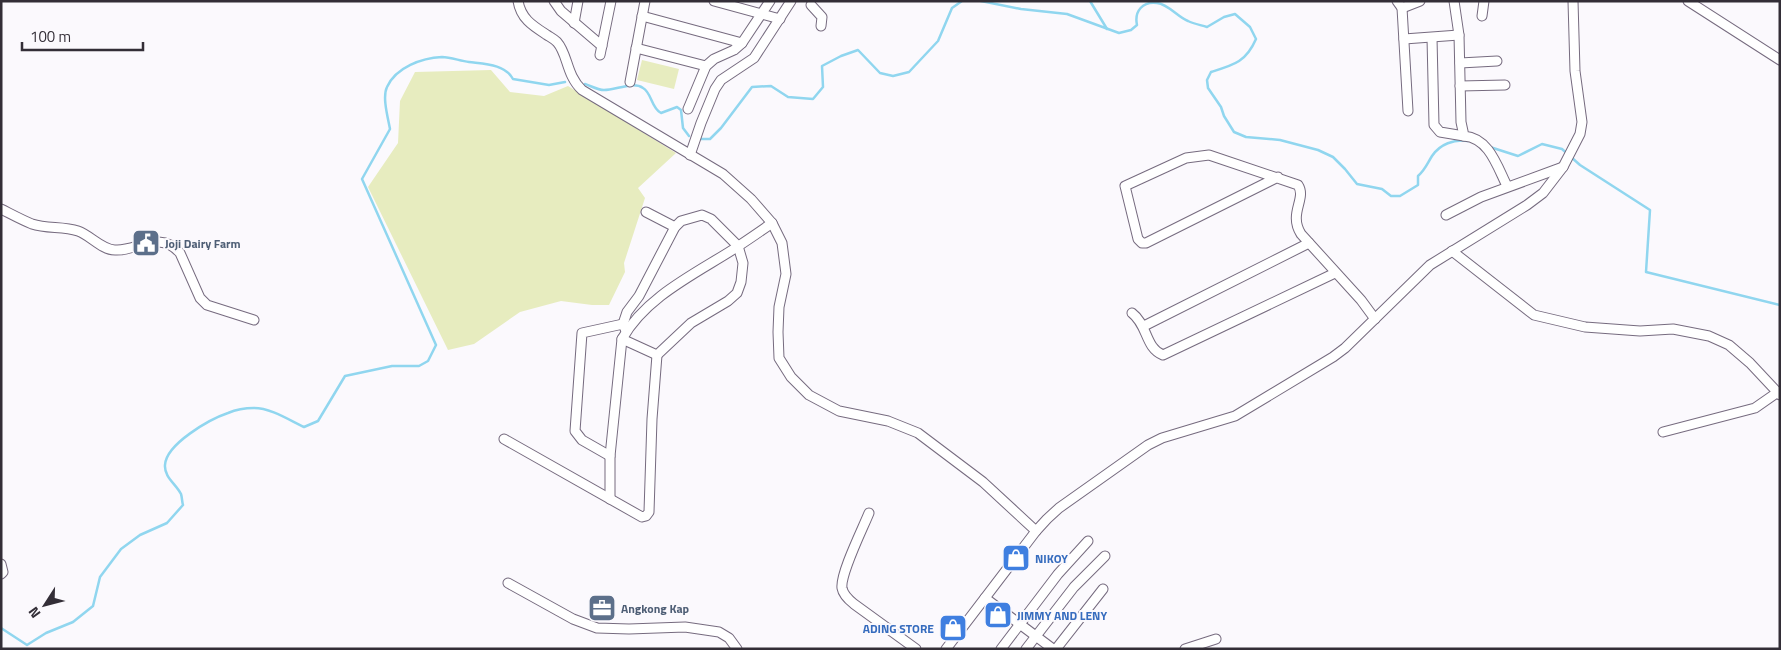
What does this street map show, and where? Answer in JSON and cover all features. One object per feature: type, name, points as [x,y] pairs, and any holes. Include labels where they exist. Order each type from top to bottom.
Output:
[{"type":"street","points":[[518,1],[520,10],[527,22],[557,42],[569,73],[582,90],[723,174],[751,199],[772,223],[782,243],[786,274],[779,308],[779,358],[791,377],[809,395],[839,411],[888,421],[918,433],[983,482],[1036,531]]},
{"type":"street","points":[[554,1],[561,11],[601,51],[610,1]]},
{"type":"street","points":[[574,23],[578,1]]},
{"type":"street","points":[[630,82],[644,1]]},
{"type":"street","points":[[714,1],[780,19]]},
{"type":"street","points":[[688,109],[706,66],[714,59],[734,50],[742,43],[770,1]]},
{"type":"street","points":[[690,155],[715,89],[721,80],[754,58],[791,1]]},
{"type":"street","points":[[1408,111],[1404,39],[1399,5],[1420,1]]},
{"type":"street","points":[[1454,1],[1459,35],[1461,122],[1467,136]]},
{"type":"street","points":[[1482,16],[1484,1]]},
{"type":"street","points":[[946,649],[1036,531],[1059,508],[1140,450],[1162,438],[1235,416],[1248,406],[1332,357],[1375,319],[1430,264],[1543,193],[1568,158],[1580,134],[1582,122],[1575,71],[1573,1]]},
{"type":"street","points":[[1688,1],[1780,60]]},
{"type":"street","points":[[811,2],[822,17],[821,26]]},
{"type":"street","points":[[642,16],[742,43]]},
{"type":"street","points":[[1404,39],[1459,35]]},
{"type":"street","points":[[1432,38],[1434,125],[1440,132],[1467,136],[1478,139],[1484,144],[1507,186]]},
{"type":"street","points":[[636,48],[706,66]]},
{"type":"street","points":[[1460,63],[1497,62]]},
{"type":"street","points":[[1460,86],[1505,85]]},
{"type":"street","points":[[1278,177],[1146,243],[1142,243],[1138,239],[1125,186],[1186,158],[1209,155],[1278,177],[1298,185],[1301,194],[1295,214],[1296,227],[1361,300],[1375,319]]},
{"type":"street","points":[[1446,215],[1482,196],[1562,167]]},
{"type":"street","points":[[1,209],[34,224],[80,231],[112,250],[126,249],[147,242],[167,244],[176,248],[180,253],[200,298],[207,305],[254,320]]},
{"type":"street","points":[[646,212],[675,227]]},
{"type":"street","points":[[504,439],[610,499],[642,517],[646,516],[649,512],[657,355],[691,323],[728,301],[737,293],[744,263],[738,246],[710,219],[702,215],[695,216],[675,227],[639,296],[628,312],[624,331],[610,456],[610,499]]},
{"type":"street","points":[[624,331],[645,310],[687,277],[772,223]]},
{"type":"street","points":[[1144,326],[1309,243]]},
{"type":"street","points":[[1452,251],[1534,315],[1585,327],[1640,331],[1673,328],[1709,336],[1729,345],[1750,363],[1779,393],[1755,408],[1662,432]]},
{"type":"street","points":[[1132,313],[1144,326],[1152,347],[1163,355],[1336,273]]},
{"type":"street","points":[[610,456],[582,440],[575,431],[582,333],[624,331],[657,355]]},
{"type":"street","points":[[869,512],[844,574],[842,588],[846,597],[854,604],[916,649]]},
{"type":"street","points":[[1001,649],[1058,574],[1088,541]]},
{"type":"street","points":[[1026,649],[1074,587],[1105,556]]},
{"type":"street","points":[[1,564],[3,572],[1,574]]},
{"type":"street","points":[[508,583],[573,619],[597,628],[685,627],[719,632],[729,638],[737,649]]},
{"type":"street","points":[[1056,649],[1102,589]]},
{"type":"street","points":[[985,598],[1052,649]]},
{"type":"street","points":[[1185,649],[1216,639]]},
{"type":"green space","points":[[642,60],[679,69],[674,89],[637,80]]},
{"type":"green space","points":[[491,70],[510,92],[544,96],[568,86],[676,153],[638,188],[645,198],[624,263],[625,272],[609,305],[561,301],[520,312],[474,344],[448,350],[368,187],[398,143],[400,101],[415,72]]},
{"type":"waterway","points":[[701,139],[710,139],[721,128],[752,87],[771,86],[788,97],[813,99],[823,87],[822,66],[858,50],[880,73],[893,76],[909,72],[938,41],[952,8],[962,1]]},
{"type":"waterway","points":[[981,1],[1021,9],[1067,14],[1119,33],[1131,30],[1137,25],[1138,11],[1144,5],[1152,3],[1161,4],[1184,19],[1207,27],[1224,17],[1235,14],[1250,27],[1256,39],[1243,58],[1233,65],[1211,72],[1207,80],[1208,88],[1221,107],[1234,132],[1246,137],[1280,140],[1318,150],[1333,157],[1357,184],[1382,189],[1391,196],[1400,196],[1418,185],[1418,176],[1435,152],[1443,145],[1458,141],[1468,141]]},
{"type":"waterway","points":[[1090,1],[1107,29]]},
{"type":"waterway","points":[[1,628],[27,645],[46,633],[73,622],[93,606],[100,577],[121,549],[140,535],[167,523],[183,505],[181,494],[168,477],[165,465],[167,457],[173,449],[190,433],[220,416],[241,409],[254,408],[273,412],[304,427],[318,421],[345,376],[392,366],[419,366],[428,361],[436,345],[362,179],[390,129],[385,96],[387,87],[397,74],[410,65],[426,59],[442,57],[494,66],[505,70],[513,79],[549,85],[565,82]]},
{"type":"waterway","points":[[585,84],[604,90],[634,85],[639,86],[646,90],[655,108],[661,113],[677,107],[681,110],[683,128],[689,136]]},
{"type":"waterway","points":[[1490,147],[1518,156],[1542,144],[1562,149],[1580,165],[1650,210],[1646,272],[1780,305]]},
{"type":"place","name":"Joji Dairy Farm","points":[[146,243]]},
{"type":"place","name":"NIKOY","points":[[1016,558]]},
{"type":"place","name":"Angkong Kap","points":[[602,608]]},
{"type":"place","name":"JIMMY AND LENY","points":[[998,615]]},
{"type":"place","name":"ADING STORE","points":[[953,628]]}]
